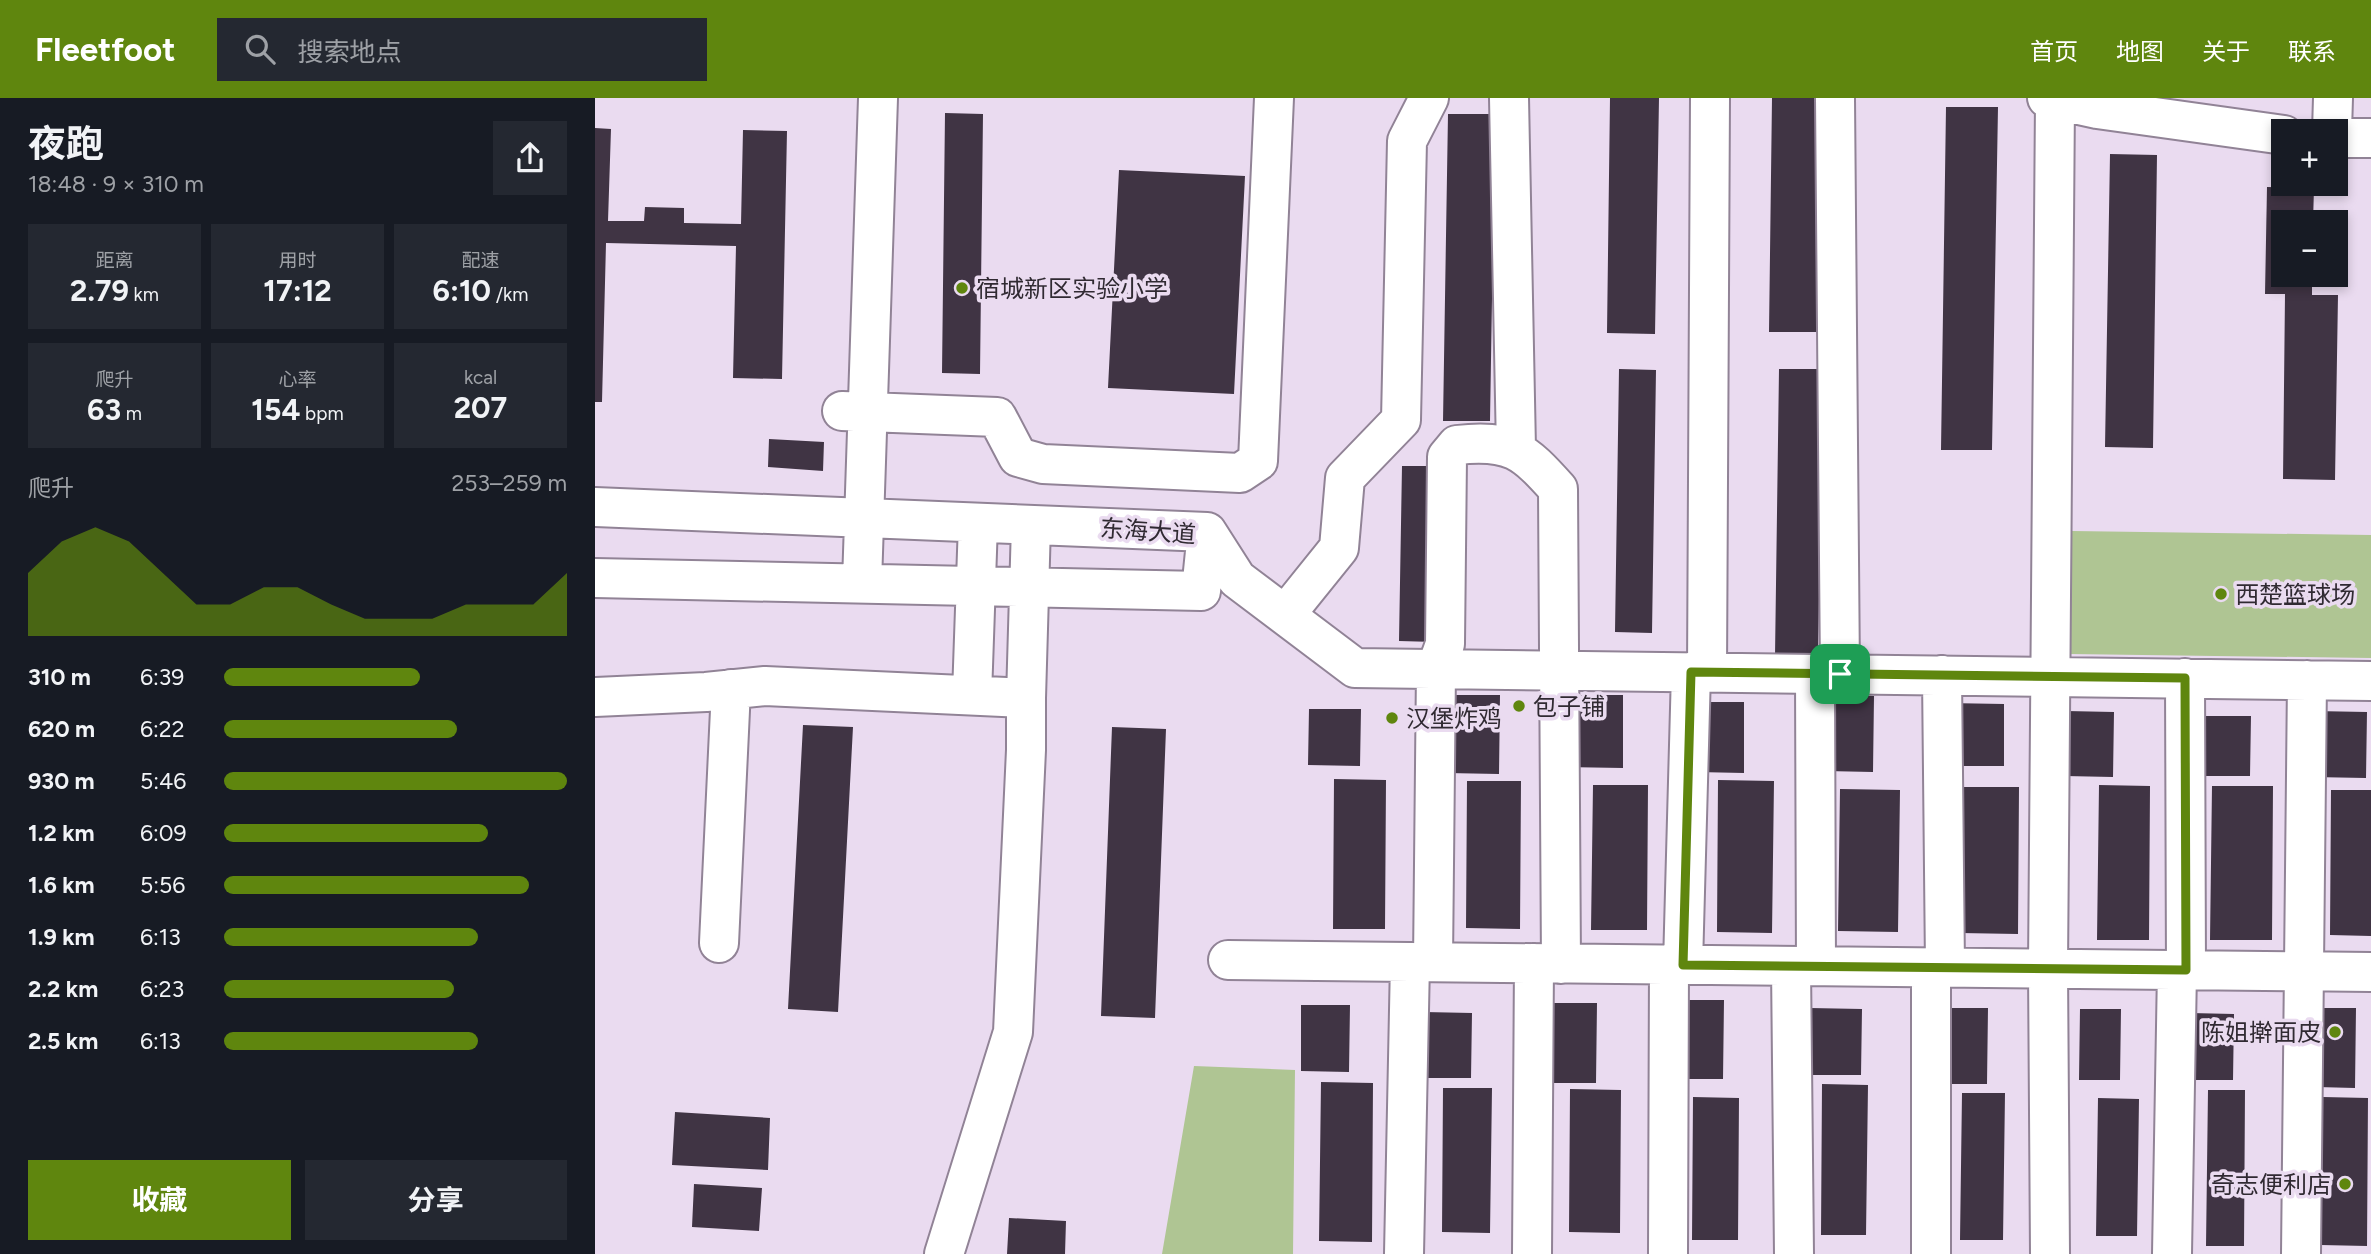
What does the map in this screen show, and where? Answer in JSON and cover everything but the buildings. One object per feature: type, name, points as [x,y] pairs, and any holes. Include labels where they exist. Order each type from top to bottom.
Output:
[{"type":"street","points":[[853,98],[855,411]]},
{"type":"street","points":[[849,582],[855,411],[878,98]]},
{"type":"street","points":[[855,411],[997,417],[1018,457],[1044,464],[1240,473],[1258,461],[1275,98]]},
{"type":"street","points":[[1285,615],[1339,548],[1345,478],[1401,420],[1407,141],[1429,98]]},
{"type":"street","points":[[1509,98],[1516,449]]},
{"type":"street","points":[[1668,1254],[1676,965],[1699,672],[1710,98]]},
{"type":"street","points":[[1794,1254],[1803,966],[1827,674],[1835,98]]},
{"type":"street","points":[[2332,119],[2333,98]]},
{"type":"street","points":[[2050,1254],[2048,968],[2051,99],[2097,109],[2152,107],[2271,132]]},
{"type":"street","points":[[2348,138],[2371,138]]},
{"type":"street","points":[[1404,1254],[1436,669],[1445,644],[1447,457],[1458,445],[1483,442],[1516,449],[1534,462],[1558,489],[1559,670],[1548,963],[1532,1254]]},
{"type":"street","name":"东海大道","points":[[595,507],[1207,532],[1202,591],[595,578]]},
{"type":"street","points":[[972,695],[978,523]]},
{"type":"street","points":[[944,1254],[1013,1032],[1026,750],[1031,525]]},
{"type":"street","points":[[1207,532],[1237,579],[1355,668],[2371,681]]},
{"type":"street","points":[[1931,1254],[1942,675]]},
{"type":"street","points":[[2172,1254],[2182,970],[2185,678]]},
{"type":"street","points":[[2301,1254],[2307,680]]},
{"type":"street","points":[[595,697],[765,686],[1026,698]]},
{"type":"street","points":[[719,943],[731,690]]},
{"type":"street","points":[[1229,960],[2371,972]]},
{"type":"green space","name":"西楚篮球场","points":[[2072,531],[2371,535],[2371,658],[2070,654]]},
{"type":"green space","points":[[1194,1066],[1295,1070],[1293,1254],[1162,1254]]},
{"type":"place","name":"宿城新区实验小学","points":[[962,288]]},
{"type":"place","name":"西楚篮球场","points":[[2221,594]]},
{"type":"place","name":"包子铺","points":[[1519,706]]},
{"type":"place","name":"汉堡炸鸡","points":[[1392,718]]},
{"type":"place","name":"陈姐擀面皮","points":[[2335,1032]]},
{"type":"place","name":"奇志便利店","points":[[2345,1184]]},
{"type":"route","points":[[1691,672],[1840,674],[2185,678],[2186,970],[1683,965],[1691,672]]}]
